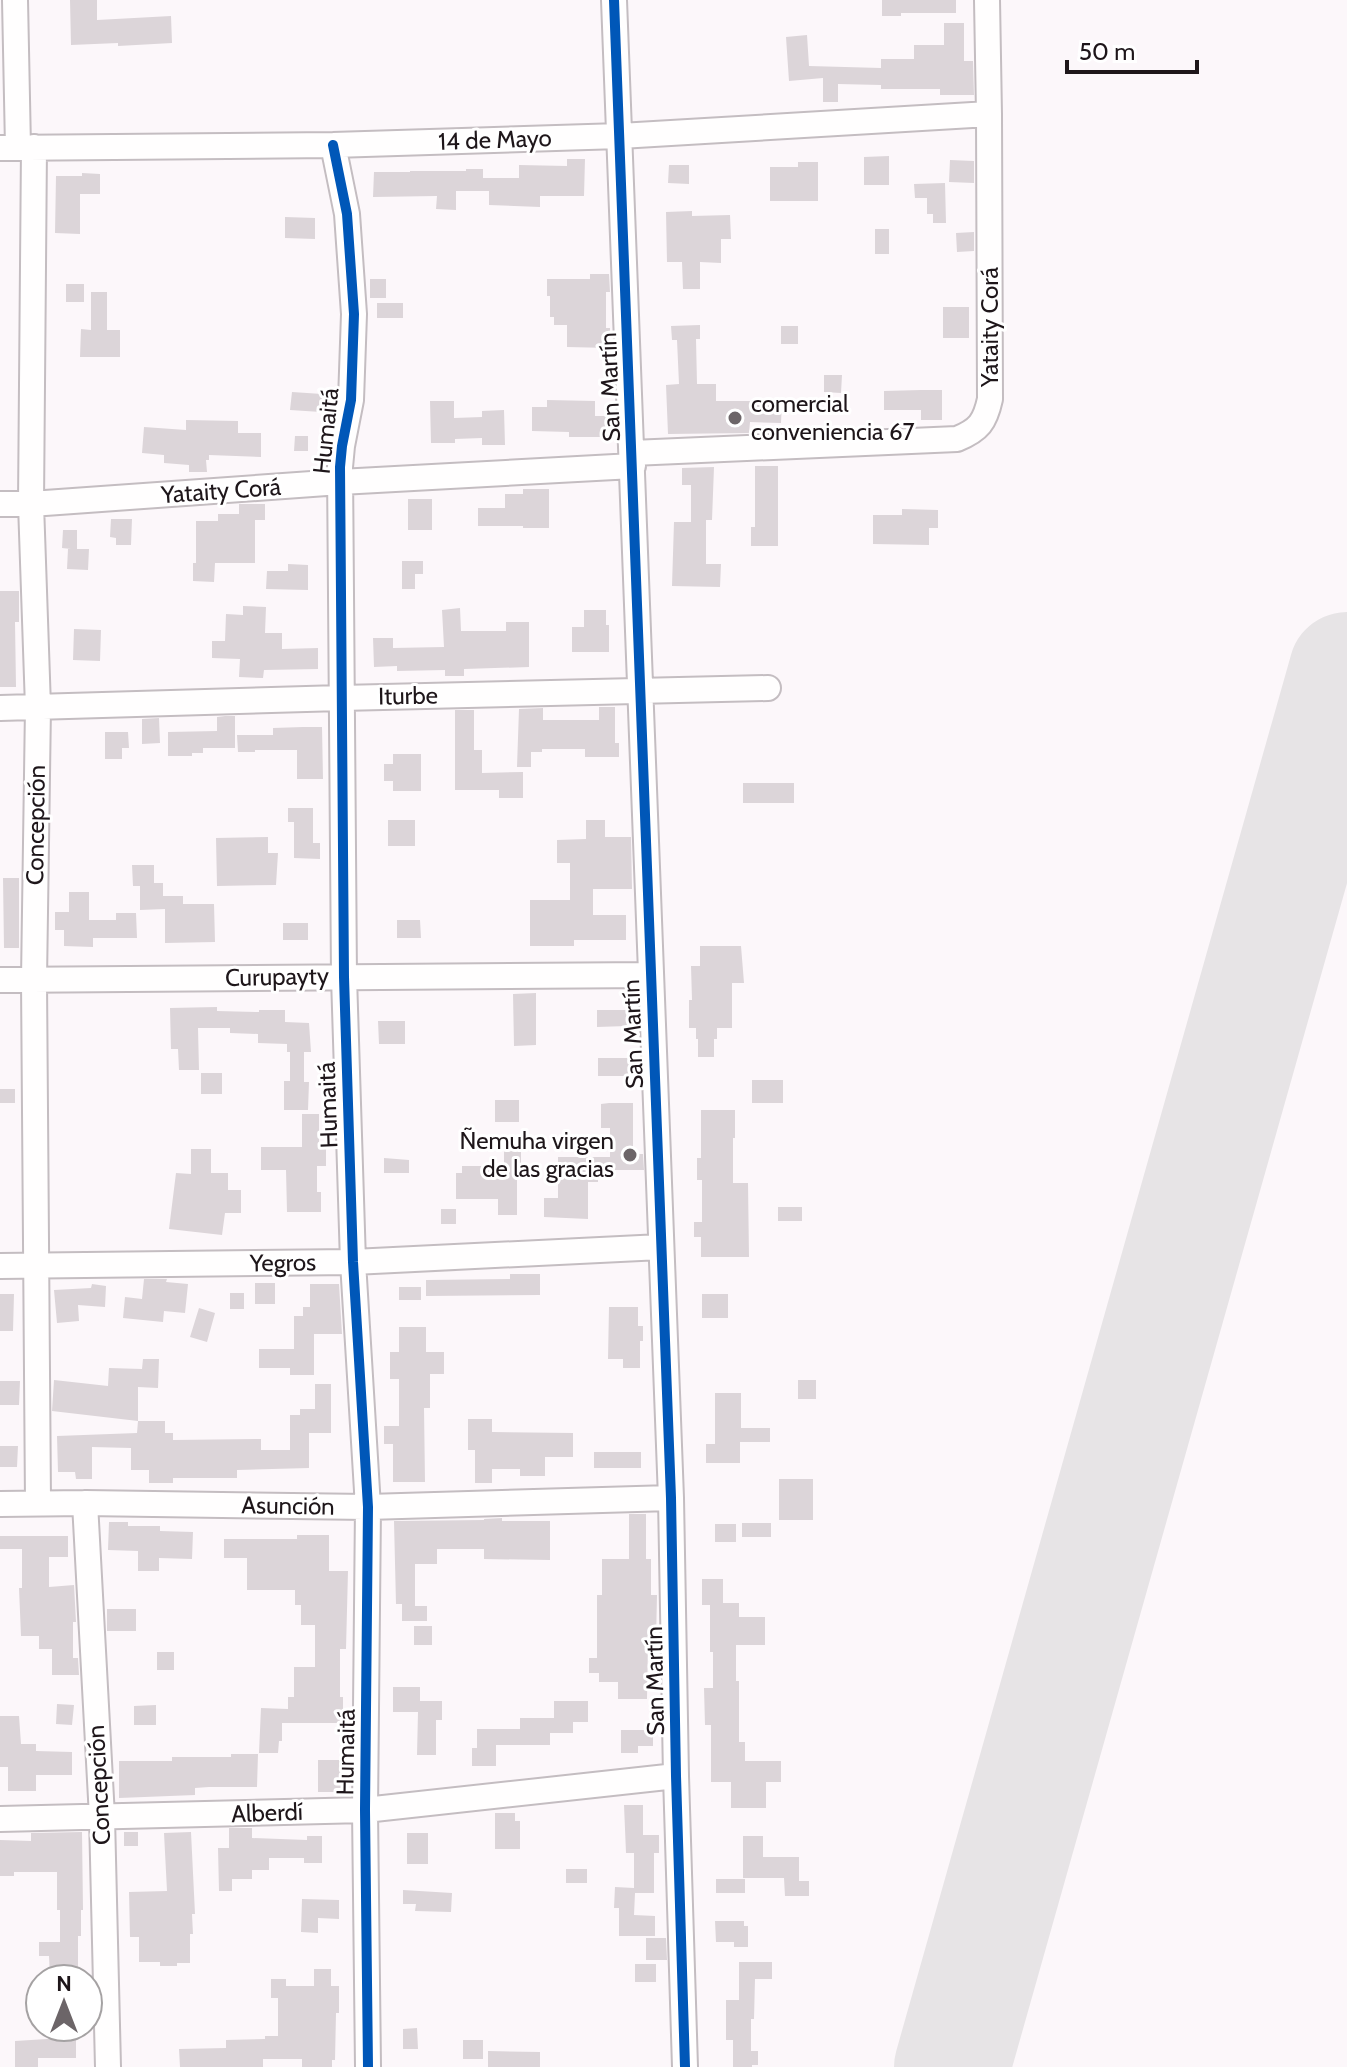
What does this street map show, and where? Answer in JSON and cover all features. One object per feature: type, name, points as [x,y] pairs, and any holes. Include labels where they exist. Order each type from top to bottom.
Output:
[{"type":"street","name":"Concepción","points":[[15,0],[17,147],[38,707],[34,980],[38,1503]]},
{"type":"street","name":"San Martín","points":[[614,0],[671,1498],[685,2067]]},
{"type":"street","name":"Yataity Corá","points":[[0,504],[957,439],[969,434],[985,418],[990,399],[987,0]]},
{"type":"street","name":"14 de Mayo","points":[[17,147],[333,145],[620,136],[989,114]]},
{"type":"street","name":"Humaitá","points":[[333,145],[347,214],[354,314],[351,400],[342,446],[340,482],[341,698],[344,977],[353,1262],[368,1507],[365,1810],[368,2067]]},
{"type":"street","name":"Iturbe","points":[[0,708],[768,688]]},
{"type":"street","name":"Curupayty","points":[[0,980],[651,975]]},
{"type":"street","name":"Yegros","points":[[0,1266],[353,1262],[661,1247]]},
{"type":"street","name":"Asunción","points":[[0,1504],[368,1507],[671,1498]]},
{"type":"street","name":"Concepción","points":[[85,1503],[102,1817],[108,2067]]},
{"type":"street","name":"Alberdí","points":[[0,1819],[365,1810],[676,1776]]},
{"type":"building","points":[[70,0],[97,0],[97,20],[171,16],[172,43],[71,45]]},
{"type":"building","points":[[882,0],[956,0],[956,13],[882,16]]},
{"type":"building","points":[[944,23],[964,23],[964,61],[973,61],[974,95],[940,95],[940,89],[881,89],[881,85],[838,84],[838,102],[823,102],[823,78],[789,81],[786,37],[807,35],[809,66],[881,68],[881,59],[914,59],[914,45],[944,45]]},
{"type":"building","points":[[889,156],[889,185],[864,185],[864,157]]},
{"type":"building","points":[[567,159],[585,159],[584,196],[540,196],[540,207],[489,205],[489,191],[456,191],[456,210],[436,209],[437,196],[373,197],[374,172],[483,169],[483,178],[519,178],[519,165],[567,166]]},
{"type":"building","points":[[950,160],[974,161],[974,183],[949,182]]},
{"type":"building","points":[[798,162],[818,162],[818,201],[770,201],[770,167],[798,167]]},
{"type":"building","points":[[669,165],[689,165],[689,184],[668,183]]},
{"type":"building","points":[[82,173],[100,174],[100,194],[80,194],[80,234],[55,233],[56,176],[82,176]]},
{"type":"building","points":[[945,183],[946,223],[933,223],[933,214],[927,214],[927,198],[915,198],[914,184]]},
{"type":"building","points":[[692,211],[692,216],[730,215],[731,239],[721,239],[721,263],[700,262],[700,289],[683,289],[682,262],[667,262],[666,212]]},
{"type":"building","points":[[285,217],[315,218],[315,239],[285,238]]},
{"type":"building","points":[[875,229],[889,229],[889,254],[875,254]]},
{"type":"building","points":[[974,232],[974,251],[957,252],[956,233]]},
{"type":"building","points":[[590,274],[609,274],[606,328],[610,328],[610,348],[567,347],[567,325],[554,325],[554,317],[550,317],[547,279],[590,279]]},
{"type":"building","points":[[370,279],[386,279],[386,298],[370,298]]},
{"type":"building","points":[[66,284],[84,284],[84,302],[66,302]]},
{"type":"building","points":[[91,292],[107,292],[107,330],[120,330],[120,357],[80,357],[81,329],[91,330]]},
{"type":"building","points":[[377,303],[403,303],[403,318],[377,318]]},
{"type":"building","points":[[943,307],[969,307],[969,338],[943,338]]},
{"type":"building","points":[[700,325],[700,339],[696,339],[697,384],[716,384],[716,401],[782,401],[781,423],[750,422],[749,433],[668,434],[666,385],[679,384],[677,340],[672,340],[671,326]]},
{"type":"building","points":[[781,326],[798,326],[798,344],[781,344]]},
{"type":"building","points":[[824,375],[842,375],[841,393],[824,392]]},
{"type":"building","points":[[942,390],[942,420],[921,420],[921,410],[884,410],[884,391]]},
{"type":"building","points":[[292,392],[322,394],[321,412],[290,410]]},
{"type":"building","points":[[547,400],[595,401],[595,416],[607,416],[607,437],[569,437],[569,432],[532,431],[532,407],[547,407]]},
{"type":"building","points":[[430,401],[454,401],[454,418],[482,417],[482,411],[504,410],[505,445],[482,445],[482,438],[431,443]]},
{"type":"building","points":[[186,420],[238,421],[238,433],[261,433],[261,457],[209,455],[207,472],[189,472],[189,465],[164,463],[164,455],[142,453],[144,427],[186,430]]},
{"type":"building","points":[[295,436],[308,436],[308,451],[294,451]]},
{"type":"building","points":[[755,466],[778,466],[778,546],[751,546],[751,527],[755,527]]},
{"type":"building","points":[[714,467],[712,520],[706,520],[706,564],[721,564],[720,587],[672,586],[674,522],[691,522],[691,485],[682,485],[682,468]]},
{"type":"building","points":[[523,489],[549,489],[549,528],[478,526],[478,508],[505,508],[505,494],[523,494]]},
{"type":"building","points":[[408,499],[432,499],[432,530],[408,530]]},
{"type":"building","points":[[239,504],[265,504],[265,520],[255,520],[255,563],[215,563],[214,582],[193,581],[196,521],[218,521],[218,514],[239,514]]},
{"type":"building","points":[[902,509],[938,510],[938,528],[929,528],[929,545],[873,544],[873,515],[902,515]]},
{"type":"building","points":[[111,519],[132,519],[131,545],[116,545],[116,538],[110,537]]},
{"type":"building","points":[[63,530],[77,530],[77,549],[89,549],[88,570],[67,569],[68,549],[71,549],[62,548]]},
{"type":"building","points":[[402,561],[423,561],[423,574],[415,574],[415,589],[402,589]]},
{"type":"building","points":[[288,564],[308,565],[308,590],[266,589],[267,571],[288,571]]},
{"type":"building","points":[[0,591],[19,591],[19,622],[15,622],[16,687],[0,687]]},
{"type":"building","points":[[243,606],[266,607],[265,633],[282,633],[282,649],[318,648],[318,669],[264,670],[263,678],[239,677],[240,659],[212,658],[212,641],[225,641],[226,614],[243,615]]},
{"type":"building","points":[[460,608],[461,631],[506,631],[506,622],[529,622],[529,667],[464,669],[464,676],[445,676],[445,670],[397,671],[397,666],[374,667],[373,638],[393,638],[393,648],[444,647],[442,610]]},
{"type":"building","points":[[584,610],[606,610],[609,652],[572,652],[572,627],[584,627]]},
{"type":"building","points":[[74,629],[101,630],[100,661],[73,660]]},
{"type":"building","points":[[599,707],[615,707],[615,743],[619,743],[619,757],[585,757],[585,749],[542,749],[542,752],[531,752],[531,767],[517,767],[519,709],[543,708],[543,720],[599,720]]},
{"type":"building","points":[[455,710],[474,710],[474,750],[482,750],[482,773],[523,772],[523,798],[499,798],[499,790],[455,790]]},
{"type":"building","points":[[235,716],[235,748],[203,748],[203,753],[192,753],[192,756],[168,756],[168,732],[217,731],[217,717]]},
{"type":"building","points":[[159,718],[160,743],[142,744],[142,719]]},
{"type":"building","points":[[322,727],[323,779],[297,779],[297,750],[238,752],[237,735],[273,735],[273,728]]},
{"type":"building","points":[[105,732],[128,732],[129,748],[122,748],[122,759],[105,759]]},
{"type":"building","points":[[393,754],[421,754],[421,791],[393,791],[393,781],[384,781],[384,764],[393,764]]},
{"type":"building","points":[[743,783],[794,783],[794,803],[743,803]]},
{"type":"building","points":[[288,808],[313,808],[313,843],[320,843],[320,859],[294,858],[294,822],[288,822]]},
{"type":"building","points":[[388,820],[415,820],[415,846],[388,846]]},
{"type":"building","points":[[586,820],[605,820],[605,837],[631,837],[632,889],[593,889],[593,915],[626,915],[626,940],[574,940],[574,946],[530,946],[530,900],[570,900],[570,863],[557,863],[557,840],[586,839]]},
{"type":"building","points":[[268,837],[268,853],[278,853],[276,885],[217,886],[216,838]]},
{"type":"building","points":[[132,865],[154,865],[154,883],[163,883],[163,896],[183,896],[183,904],[214,904],[215,942],[165,943],[165,909],[140,910],[140,886],[133,886]]},
{"type":"building","points":[[3,878],[19,878],[19,948],[4,948]]},
{"type":"building","points":[[69,892],[89,892],[89,920],[116,920],[116,913],[136,913],[137,938],[93,938],[93,947],[64,946],[64,930],[55,930],[55,912],[69,912]]},
{"type":"building","points":[[397,920],[420,920],[421,938],[397,938]]},
{"type":"building","points":[[283,923],[308,923],[308,940],[283,940]]},
{"type":"building","points":[[700,946],[741,946],[744,983],[732,983],[732,1028],[717,1028],[714,1057],[698,1057],[696,1028],[689,1028],[691,966],[700,966]]},
{"type":"building","points":[[536,993],[536,1045],[514,1046],[513,994]]},
{"type":"building","points":[[217,1007],[217,1011],[285,1010],[285,1022],[309,1023],[311,1052],[304,1052],[304,1082],[309,1082],[308,1110],[284,1110],[284,1081],[290,1081],[290,1052],[287,1052],[287,1044],[258,1043],[258,1034],[230,1033],[230,1028],[198,1028],[199,1070],[179,1070],[178,1049],[171,1049],[170,1008]]},
{"type":"building","points":[[597,1010],[626,1010],[627,1026],[597,1027]]},
{"type":"building","points":[[378,1021],[405,1021],[405,1044],[379,1044]]},
{"type":"building","points":[[598,1058],[629,1058],[629,1076],[598,1076]]},
{"type":"building","points":[[201,1073],[222,1073],[222,1094],[201,1094]]},
{"type":"building","points":[[752,1080],[783,1080],[783,1103],[752,1103]]},
{"type":"building","points":[[0,1089],[15,1089],[15,1103],[0,1103]]},
{"type":"building","points":[[495,1100],[519,1100],[519,1122],[495,1122]]},
{"type":"building","points":[[633,1103],[633,1154],[643,1154],[644,1170],[598,1170],[598,1182],[588,1182],[588,1219],[544,1217],[544,1198],[558,1198],[558,1157],[610,1157],[610,1128],[601,1128],[601,1104]]},
{"type":"building","points":[[701,1110],[735,1110],[733,1183],[748,1183],[749,1257],[701,1257],[701,1237],[694,1237],[694,1222],[702,1222],[702,1180],[697,1180],[697,1158],[701,1158]]},
{"type":"building","points":[[302,1114],[319,1114],[319,1147],[326,1147],[326,1166],[317,1166],[321,1212],[287,1212],[286,1170],[261,1170],[261,1147],[302,1147]]},
{"type":"building","points":[[191,1149],[211,1149],[211,1173],[228,1173],[228,1190],[241,1190],[241,1213],[225,1213],[222,1235],[169,1229],[176,1173],[191,1174]]},
{"type":"building","points":[[504,1150],[521,1150],[521,1166],[517,1166],[517,1215],[498,1215],[498,1199],[456,1199],[456,1173],[462,1173],[462,1166],[504,1166]]},
{"type":"building","points":[[384,1158],[409,1160],[409,1173],[384,1173]]},
{"type":"building","points":[[778,1207],[802,1207],[802,1221],[778,1221]]},
{"type":"building","points":[[441,1209],[456,1209],[456,1224],[441,1224]]},
{"type":"building","points":[[510,1274],[540,1274],[540,1295],[426,1296],[426,1280],[510,1279]]},
{"type":"building","points":[[144,1279],[167,1279],[166,1282],[188,1284],[185,1313],[164,1311],[163,1322],[123,1318],[125,1297],[142,1299]]},
{"type":"building","points":[[255,1283],[275,1283],[275,1304],[255,1304]]},
{"type":"building","points":[[92,1284],[106,1286],[105,1307],[78,1305],[79,1321],[57,1323],[54,1290],[91,1288]]},
{"type":"building","points":[[310,1284],[339,1284],[342,1334],[314,1334],[314,1375],[290,1375],[290,1368],[259,1368],[259,1349],[294,1349],[294,1316],[303,1316],[303,1307],[310,1307]]},
{"type":"building","points":[[399,1287],[421,1287],[421,1300],[399,1300]]},
{"type":"building","points":[[230,1293],[244,1293],[244,1309],[230,1309]]},
{"type":"building","points":[[0,1294],[14,1294],[13,1331],[0,1331]]},
{"type":"building","points":[[702,1294],[728,1294],[728,1318],[702,1318]]},
{"type":"building","points":[[609,1307],[638,1307],[638,1326],[643,1326],[640,1368],[623,1368],[623,1359],[608,1359]]},
{"type":"building","points":[[199,1308],[215,1313],[207,1342],[190,1337]]},
{"type":"building","points":[[399,1327],[426,1327],[426,1352],[444,1352],[444,1374],[430,1374],[430,1408],[424,1408],[425,1482],[393,1482],[393,1444],[384,1444],[384,1426],[399,1426],[399,1379],[390,1379],[390,1352],[399,1352]]},
{"type":"building","points":[[143,1359],[159,1359],[158,1388],[138,1387],[138,1421],[52,1411],[54,1380],[108,1386],[109,1368],[142,1369]]},
{"type":"building","points":[[798,1380],[816,1380],[816,1399],[798,1399]]},
{"type":"building","points":[[0,1381],[20,1381],[19,1405],[0,1405]]},
{"type":"building","points":[[315,1384],[331,1384],[331,1433],[309,1433],[309,1468],[237,1470],[237,1478],[173,1478],[173,1483],[149,1483],[149,1470],[131,1470],[131,1448],[92,1447],[92,1479],[76,1479],[75,1472],[58,1472],[57,1436],[137,1433],[138,1421],[165,1421],[165,1433],[173,1433],[173,1440],[261,1439],[261,1450],[290,1450],[290,1415],[300,1415],[300,1409],[315,1409]]},
{"type":"building","points":[[715,1393],[741,1393],[741,1428],[770,1428],[770,1442],[740,1442],[740,1463],[706,1463],[706,1444],[715,1444]]},
{"type":"building","points":[[468,1419],[492,1419],[492,1432],[573,1433],[573,1457],[545,1457],[545,1476],[520,1476],[520,1469],[492,1469],[492,1483],[475,1483],[475,1450],[468,1450]]},
{"type":"building","points":[[0,1446],[18,1446],[17,1467],[0,1467]]},
{"type":"building","points":[[594,1452],[641,1452],[641,1468],[594,1468]]},
{"type":"building","points":[[779,1479],[813,1479],[813,1520],[779,1520]]},
{"type":"building","points":[[629,1514],[646,1514],[646,1559],[651,1559],[651,1595],[657,1595],[656,1641],[648,1641],[647,1699],[618,1699],[618,1682],[599,1682],[599,1673],[589,1673],[589,1658],[597,1658],[597,1595],[602,1595],[602,1559],[629,1559]]},
{"type":"building","points":[[502,1518],[502,1521],[550,1521],[550,1560],[484,1559],[484,1549],[437,1549],[437,1564],[415,1564],[415,1606],[427,1606],[427,1621],[402,1621],[402,1604],[396,1604],[394,1521]]},
{"type":"building","points":[[109,1522],[128,1522],[128,1526],[160,1526],[160,1531],[193,1532],[192,1559],[159,1558],[159,1571],[138,1571],[138,1551],[108,1550]]},
{"type":"building","points":[[742,1523],[771,1523],[771,1537],[742,1537]]},
{"type":"building","points":[[715,1524],[736,1524],[736,1542],[715,1542]]},
{"type":"building","points":[[297,1535],[329,1535],[329,1571],[348,1571],[346,1649],[340,1649],[343,1723],[282,1723],[278,1753],[259,1753],[261,1708],[288,1709],[288,1697],[294,1697],[294,1667],[315,1667],[315,1625],[301,1625],[301,1605],[295,1605],[295,1590],[247,1590],[247,1558],[224,1558],[224,1539],[297,1539]]},
{"type":"building","points":[[0,1536],[68,1536],[68,1557],[49,1557],[49,1587],[74,1585],[76,1622],[73,1622],[73,1658],[78,1658],[79,1675],[52,1675],[52,1649],[39,1649],[39,1636],[21,1636],[19,1588],[22,1588],[22,1549],[0,1549]]},
{"type":"building","points":[[702,1579],[723,1579],[723,1603],[739,1603],[739,1617],[765,1617],[765,1645],[736,1645],[736,1681],[739,1681],[739,1742],[745,1742],[745,1761],[781,1761],[781,1782],[766,1782],[766,1808],[731,1808],[731,1782],[711,1782],[711,1725],[705,1725],[704,1688],[713,1688],[713,1652],[710,1652],[710,1605],[702,1605]]},
{"type":"building","points":[[107,1609],[136,1609],[136,1631],[107,1631]]},
{"type":"building","points":[[414,1626],[432,1626],[432,1645],[414,1645]]},
{"type":"building","points":[[157,1652],[174,1652],[174,1670],[157,1670]]},
{"type":"building","points":[[393,1687],[420,1687],[420,1701],[442,1701],[442,1720],[436,1720],[436,1755],[417,1755],[418,1712],[393,1712]]},
{"type":"building","points":[[554,1701],[588,1701],[588,1722],[573,1722],[573,1733],[550,1733],[550,1745],[496,1745],[496,1766],[472,1766],[472,1748],[477,1748],[477,1729],[520,1729],[520,1718],[554,1718]]},
{"type":"building","points":[[57,1704],[74,1705],[72,1725],[56,1724]]},
{"type":"building","points":[[156,1705],[156,1725],[134,1725],[134,1706]]},
{"type":"building","points":[[0,1716],[19,1716],[21,1744],[36,1744],[36,1751],[72,1752],[72,1775],[36,1775],[36,1791],[8,1791],[8,1767],[0,1767]]},
{"type":"building","points":[[621,1730],[653,1730],[653,1746],[638,1746],[638,1753],[621,1753]]},
{"type":"building","points":[[231,1754],[258,1754],[257,1787],[195,1788],[195,1795],[119,1798],[119,1761],[172,1761],[172,1757],[231,1757]]},
{"type":"building","points":[[318,1760],[343,1760],[343,1792],[318,1792]]},
{"type":"building","points":[[624,1805],[643,1805],[643,1835],[659,1835],[659,1853],[654,1853],[654,1893],[635,1893],[634,1915],[655,1916],[655,1936],[619,1936],[619,1908],[614,1908],[615,1887],[634,1888],[634,1853],[626,1853]]},
{"type":"building","points":[[495,1813],[515,1813],[515,1821],[520,1821],[520,1849],[495,1849]]},
{"type":"building","points":[[229,1828],[252,1828],[252,1838],[307,1840],[307,1836],[322,1836],[322,1863],[304,1863],[304,1858],[269,1858],[269,1870],[252,1870],[252,1879],[232,1879],[232,1891],[219,1891],[218,1848],[229,1848]]},
{"type":"building","points":[[82,1832],[83,1910],[81,1936],[78,1936],[78,1963],[49,1963],[49,1956],[39,1956],[39,1942],[60,1942],[57,1872],[14,1872],[14,1876],[0,1876],[0,1840],[31,1841],[31,1833]]},
{"type":"building","points":[[124,1832],[138,1832],[138,1846],[124,1846]]},
{"type":"building","points":[[191,1832],[195,1914],[192,1914],[190,1963],[160,1966],[160,1962],[139,1962],[139,1937],[130,1937],[129,1892],[167,1891],[164,1833]]},
{"type":"building","points":[[407,1833],[428,1833],[428,1864],[407,1864]]},
{"type":"building","points":[[743,1836],[763,1836],[763,1857],[799,1857],[799,1881],[809,1881],[809,1896],[785,1896],[784,1878],[743,1878]]},
{"type":"building","points":[[566,1869],[587,1869],[587,1883],[566,1883]]},
{"type":"building","points":[[716,1879],[745,1879],[745,1893],[716,1893]]},
{"type":"building","points":[[403,1890],[452,1893],[451,1912],[415,1911],[416,1904],[403,1904]]},
{"type":"building","points":[[302,1899],[339,1900],[339,1919],[318,1918],[318,1933],[301,1932]]},
{"type":"building","points":[[715,1921],[744,1921],[744,1926],[748,1926],[748,1947],[734,1947],[734,1942],[716,1942]]},
{"type":"building","points":[[646,1938],[666,1938],[667,1960],[646,1960]]},
{"type":"building","points":[[739,1962],[772,1962],[772,1979],[755,1979],[751,2051],[758,2051],[758,2065],[752,2067],[733,2067],[733,2040],[726,2040],[726,2000],[739,2000]]},
{"type":"building","points":[[635,1964],[656,1964],[656,1982],[635,1982]]},
{"type":"building","points":[[314,1969],[331,1969],[331,1986],[339,1986],[332,2067],[302,2067],[302,2059],[263,2059],[263,2067],[180,2067],[179,2049],[226,2048],[226,2040],[278,2036],[278,1998],[271,1998],[271,1979],[286,1979],[286,1986],[314,1986]]},
{"type":"building","points":[[417,2028],[418,2049],[403,2049],[403,2029]]},
{"type":"building","points":[[463,2040],[483,2040],[483,2059],[463,2059]]},
{"type":"building","points":[[15,2041],[76,2043],[76,2058],[38,2058],[38,2067],[15,2067]]},
{"type":"building","points":[[488,2051],[540,2052],[540,2067],[488,2067]]},
{"type":"runway","points":[[952,2067],[1347,670]]},
{"type":"cycle path","points":[[614,0],[671,1498],[685,2067]]},
{"type":"cycle path","points":[[333,145],[347,214],[354,314],[351,400],[340,467],[344,977],[353,1262],[368,1507],[365,1810],[368,2067]]},
{"type":"place","name":"comercial conveniencia 67","points":[[735,418]]},
{"type":"place","name":"Ñemuha virgen de las gracias","points":[[630,1155]]}]
